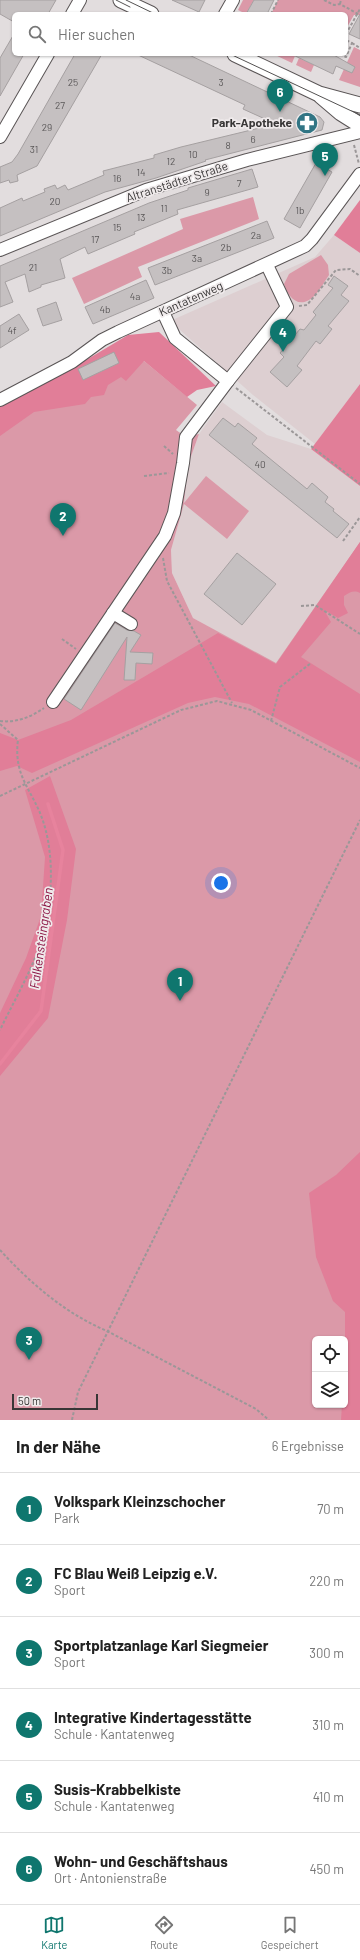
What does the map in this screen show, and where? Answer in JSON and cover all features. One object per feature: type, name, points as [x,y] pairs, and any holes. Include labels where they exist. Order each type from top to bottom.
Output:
[{"type":"main road","points":[[121,0],[147,12]]},
{"type":"main road","points":[[239,56],[319,94],[360,105]]},
{"type":"main road","points":[[319,94],[340,113],[360,125]]},
{"type":"street","points":[[73,12],[80,0]]},
{"type":"street","points":[[226,12],[233,0]]},
{"type":"street","points":[[0,137],[47,56]]},
{"type":"street","name":"Altranstädter Straße","points":[[0,250],[146,190],[247,160],[360,132]]},
{"type":"street","name":"Kantatenweg","points":[[0,400],[72,362],[102,340],[297,251],[312,239],[360,174]]},
{"type":"street","points":[[53,702],[165,536],[174,513],[186,437],[287,307],[267,265]]},
{"type":"street","points":[[163,312],[175,338],[228,381]]},
{"type":"street","points":[[113,613],[131,624]]},
{"type":"path","points":[[272,12],[278,0]]},
{"type":"path","points":[[324,0],[334,6],[340,4],[359,15]]},
{"type":"path","points":[[340,4],[341,0]]},
{"type":"path","points":[[348,31],[359,15],[360,9]]},
{"type":"path","points":[[348,41],[360,48]]},
{"type":"path","points":[[348,53],[352,44]]},
{"type":"path","points":[[356,153],[360,167]]},
{"type":"path","points":[[287,307],[307,305],[336,270],[350,269],[360,276]]},
{"type":"path","points":[[228,381],[360,484]]},
{"type":"path","points":[[144,476],[166,474],[182,469]]},
{"type":"path","points":[[343,541],[360,517]]},
{"type":"path","points":[[165,536],[162,553],[166,581],[232,704]]},
{"type":"path","points":[[301,606],[315,605],[360,634]]},
{"type":"path","points":[[62,639],[85,655]]},
{"type":"path","points":[[271,721],[280,686],[311,663]]},
{"type":"path","points":[[0,796],[181,710],[208,702],[217,701],[251,710],[360,768]]},
{"type":"path","points":[[0,721],[9,722],[26,718],[53,702]]},
{"type":"path","points":[[0,724],[18,740],[16,756],[24,785],[38,806],[45,827],[49,852],[50,892],[41,941],[29,971],[0,1030]]},
{"type":"path","points":[[72,1420],[78,1392],[107,1331],[360,820]]},
{"type":"path","points":[[0,1250],[12,1264],[47,1295],[86,1322],[107,1331],[256,1409],[269,1420]]},
{"type":"shaded area","points":[[243,0],[254,0],[247,12],[238,10]]},
{"type":"shaded area","points":[[278,0],[360,0],[360,15],[354,15],[348,26],[348,12],[272,12]]},
{"type":"shaded area","points":[[354,47],[360,50],[360,87],[339,80]]},
{"type":"shaded area","points":[[277,56],[295,56],[292,63]]},
{"type":"shaded area","points":[[299,58],[314,65],[311,72],[296,65]]},
{"type":"shaded area","points":[[253,197],[259,219],[138,267],[142,277],[84,304],[72,278],[183,229],[180,219]]},
{"type":"shaded area","points":[[360,200],[360,253],[334,235]]},
{"type":"shaded area","points":[[334,235],[360,253],[360,384],[315,444],[253,395],[170,321],[315,257]]},
{"type":"shaded area","points":[[321,255],[328,265],[329,275],[318,292],[312,298],[304,302],[296,301],[287,292],[284,284],[289,274]]},
{"type":"shaded area","points":[[159,332],[216,386],[197,390],[187,397],[144,361],[126,381],[121,377],[108,385],[104,395],[91,397],[85,404],[34,412],[0,436],[0,406],[61,375],[128,335]]},
{"type":"shaded area","points":[[144,361],[197,405],[176,430],[186,437],[199,434],[188,465],[184,503],[206,476],[249,511],[227,539],[184,504],[171,550],[172,573],[193,618],[276,663],[360,542],[360,1420],[0,1420],[0,406]]},
{"type":"shaded area","points":[[360,384],[360,486],[311,449]]},
{"type":"shaded area","points":[[222,402],[267,435],[311,449],[360,486],[360,542],[276,664],[193,618],[172,573],[171,550],[184,504],[188,465],[199,434]]},
{"type":"shaded area","points":[[360,542],[360,593],[352,592],[344,596],[344,605],[348,613],[338,618],[324,610],[331,622],[301,657],[360,694],[360,762],[249,704],[215,697],[188,703],[32,773],[17,766],[0,771],[0,733],[18,740],[71,720],[218,633],[276,664]]},
{"type":"shaded area","points":[[50,776],[76,849],[67,920],[48,1018],[0,1076],[0,1013],[26,958],[41,916],[45,857],[25,790]]},
{"type":"shaded area","points":[[360,1152],[360,1420],[341,1420],[342,1408],[348,1408],[348,1336],[345,1336],[345,1312],[333,1301],[316,1257],[309,1193],[336,1175]]},
{"type":"building","points":[[0,0],[56,0],[49,12],[12,12],[12,21],[0,14]]},
{"type":"building","points":[[172,0],[205,0],[199,12]]},
{"type":"building","points":[[254,0],[274,0],[268,12],[247,12]]},
{"type":"building","points":[[360,14],[360,39],[349,34]]},
{"type":"building","points":[[12,37],[12,56],[23,56],[0,96],[0,58]]},
{"type":"building","points":[[74,56],[101,56],[37,166],[17,175],[18,181],[10,183],[9,180],[0,183],[0,167],[12,162]]},
{"type":"building","points":[[140,56],[191,56],[320,117],[324,122],[322,130],[205,160],[206,161],[156,178],[105,192],[0,236],[0,208],[22,198],[23,201],[45,192],[44,189],[55,185],[57,189],[65,185],[68,190],[104,175],[103,171],[154,158],[154,155],[181,147],[276,124],[243,109],[245,105]]},
{"type":"building","points":[[295,56],[336,56],[355,67],[352,73],[336,66],[333,74]]},
{"type":"building","points":[[316,163],[332,172],[300,228],[284,219]]},
{"type":"building","points":[[252,169],[258,187],[177,210],[178,214],[134,232],[135,234],[88,254],[85,247],[60,259],[65,278],[41,285],[41,287],[29,292],[25,274],[5,282],[13,302],[0,307],[0,266],[149,203],[188,190],[188,188]]},
{"type":"building","points":[[267,221],[274,238],[155,285],[148,268]]},
{"type":"building","points":[[334,276],[348,286],[341,295],[349,301],[328,326],[332,329],[320,344],[316,341],[297,366],[302,370],[287,387],[270,372],[284,357],[280,353],[300,329],[304,330],[316,315],[313,312],[333,288],[328,285]]},
{"type":"building","points":[[146,280],[154,298],[93,324],[85,307]]},
{"type":"building","points":[[56,302],[62,320],[43,326],[37,309]]},
{"type":"building","points":[[19,314],[29,330],[0,348],[0,326]]},
{"type":"building","points":[[114,352],[119,363],[83,380],[78,369]]},
{"type":"building","points":[[223,418],[235,427],[238,423],[257,438],[252,444],[307,489],[312,483],[328,497],[325,502],[334,509],[333,511],[349,524],[337,538],[209,435]]},
{"type":"building","points":[[237,553],[276,584],[242,625],[204,594]]},
{"type":"building","points":[[115,623],[127,630],[134,631],[141,635],[130,652],[153,653],[152,664],[136,663],[135,680],[124,680],[127,637],[81,710],[64,699]]},
{"type":"waterway","name":"Falkensteingraben","points":[[0,1064],[41,1011],[63,850],[48,804]]},
{"type":"tram line","points":[[116,0],[130,7]]},
{"type":"tram line","points":[[126,0],[151,12]]},
{"type":"tram line","points":[[234,56],[360,115]]},
{"type":"place","name":"Wohn- und Geschäftshaus","points":[[280,112]]},
{"type":"place","name":"Park-Apotheke","points":[[307,123]]},
{"type":"place","name":"Susis-Krabbelkiste","points":[[325,176]]},
{"type":"place","name":"Integrative Kindertagesstätte","points":[[283,352]]},
{"type":"place","name":"FC Blau Weiß Leipzig e.V.","points":[[63,536]]},
{"type":"place","name":"Volkspark Kleinzschocher","points":[[180,1001]]},
{"type":"place","name":"Sportplatzanlage Karl Siegmeier","points":[[29,1360]]}]
